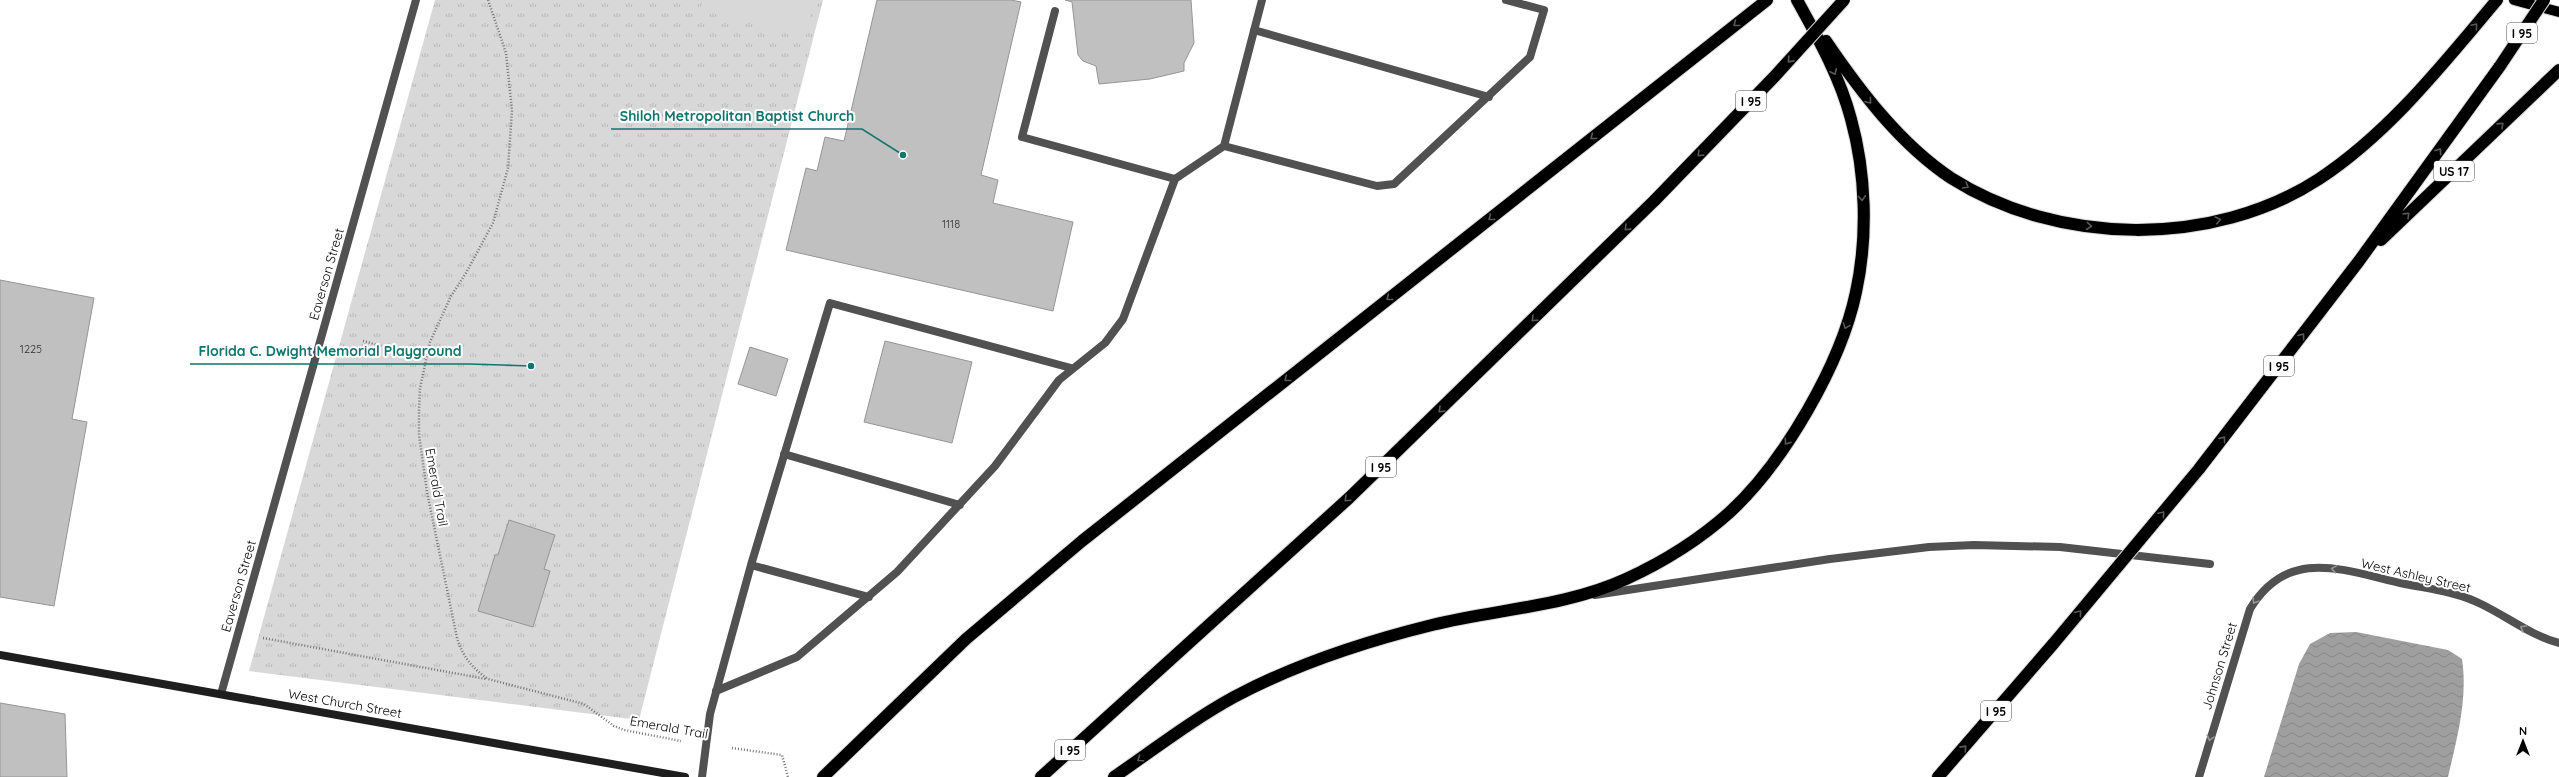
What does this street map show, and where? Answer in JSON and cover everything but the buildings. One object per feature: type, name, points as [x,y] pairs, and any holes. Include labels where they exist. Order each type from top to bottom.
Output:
[{"type":"highway","points":[[823,777],[961,644],[1082,541],[1767,0]]},
{"type":"highway","points":[[1798,0],[1854,83],[1877,110],[1927,159],[1951,178],[1979,194],[2043,218],[2078,225],[2117,229],[2187,226],[2253,210],[2287,197],[2318,180],[2347,159],[2401,109],[2452,53],[2497,0]]},
{"type":"highway","points":[[1114,777],[1231,699],[1313,661],[1351,647],[1434,624],[1551,602],[1601,589],[1644,570],[1689,543],[1730,512],[1763,475],[1794,432],[1836,352],[1856,294],[1860,264],[1863,206],[1860,174],[1851,118],[1840,86],[1798,0]]},
{"type":"highway","name":"I 95","points":[[1041,777],[1098,723],[1349,498],[1655,200],[1775,76],[1844,0]]},
{"type":"highway","name":"I 95","points":[[1938,777],[2054,643],[2199,469],[2359,261],[2500,66],[2544,0]]},
{"type":"highway","name":"US 17","points":[[2359,261],[2559,70]]},
{"type":"main road","points":[[2514,0],[2559,12]]},
{"type":"street","name":"Eaverson Street","points":[[221,694],[416,0]]},
{"type":"street","points":[[716,691],[797,657],[897,572],[996,466],[1048,394],[1071,368],[1105,343],[1123,319],[1175,179],[1224,146],[1262,0]]},
{"type":"street","points":[[1224,146],[1377,186],[1386,186],[1401,179],[1530,57],[1544,10],[1506,0]]},
{"type":"street","points":[[1055,11],[1022,137],[1175,179]]},
{"type":"street","points":[[1254,30],[1488,97]]},
{"type":"street","points":[[702,777],[705,744],[716,691],[751,565],[830,303],[1071,368]]},
{"type":"street","points":[[784,454],[960,505]]},
{"type":"street","points":[[1551,602],[1837,558],[1929,547],[1974,545],[2060,547],[2210,564]]},
{"type":"street","points":[[751,565],[869,597]]},
{"type":"street","name":"West Ashley Street","points":[[2282,575],[2308,567],[2333,568],[2455,595],[2481,604],[2540,638],[2559,643]]},
{"type":"street","name":"Johnson Street","points":[[2199,777],[2250,609],[2264,588],[2282,575]]},
{"type":"street","name":"West Church Street","points":[[0,655],[685,777]]},
{"type":"path","name":"Emerald Trail","points":[[488,0],[506,53],[512,110],[508,168],[492,223],[466,274],[451,296],[440,317],[426,358],[420,388],[419,435],[427,492],[459,644],[463,655],[475,670],[488,680],[584,704],[614,726],[624,730],[782,755],[788,777]]},
{"type":"path","points":[[363,341],[426,358]]},
{"type":"path","points":[[260,644],[262,638],[488,680]]},
{"type":"green space","points":[[435,0],[823,0],[639,720],[249,671]]},
{"type":"green space","points":[[703,0],[815,0],[805,37],[700,10]]},
{"type":"water","points":[[2356,632],[2448,650],[2462,659],[2464,689],[2463,704],[2448,777],[2264,777],[2299,664],[2310,644],[2330,633]]},
{"type":"place","name":"Shiloh Metropolitan Baptist Church","points":[[903,155]]},
{"type":"place","name":"Florida C. Dwight Memorial Playground","points":[[531,366]]}]
